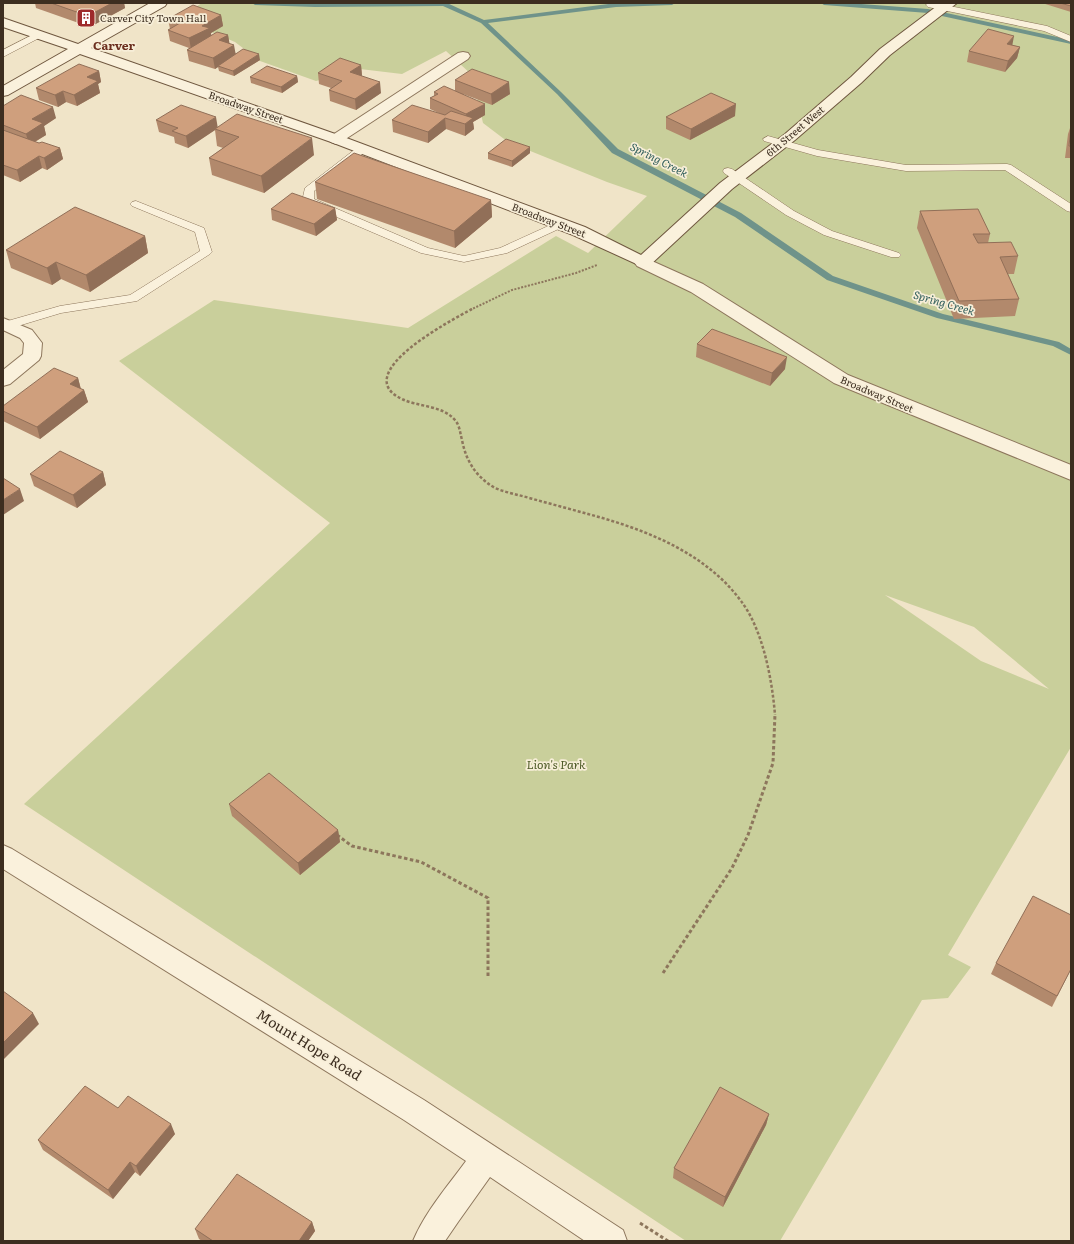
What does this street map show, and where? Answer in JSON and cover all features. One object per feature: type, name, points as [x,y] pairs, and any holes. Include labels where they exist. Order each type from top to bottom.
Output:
[{"type":"street","points":[[3,92],[157,5]]},
{"type":"street","name":"6th Street West","points":[[643,262],[732,175],[856,80],[885,52],[942,5]]},
{"type":"street","name":"Broadway Street","points":[[3,22],[336,139],[579,231],[697,288],[808,357],[841,380],[1071,473]]},
{"type":"street","points":[[336,139],[463,56]]},
{"type":"street","points":[[3,380],[32,356],[33,343],[26,334],[6,324]]},
{"type":"street","name":"Mount Hope Road","points":[[3,856],[407,1106],[612,1241]]},
{"type":"street","points":[[428,1241],[447,1211],[487,1158]]},
{"type":"lane","points":[[942,5],[1047,29],[1071,39]]},
{"type":"lane","points":[[3,54],[38,35]]},
{"type":"lane","points":[[775,141],[817,153],[906,168],[1007,167],[1071,209]]},
{"type":"lane","points":[[362,149],[309,190],[308,201],[425,251],[464,259],[503,251],[561,224]]},
{"type":"lane","points":[[732,175],[790,212],[828,233],[895,255]]},
{"type":"lane","points":[[6,324],[60,310],[133,298],[206,252],[200,230],[136,204]]},
{"type":"path","points":[[599,264],[582,272],[511,290],[460,316],[421,340],[395,361],[388,371],[387,384],[390,390],[408,401],[441,410],[451,416],[457,422],[461,430],[462,444],[470,465],[476,474],[496,489],[642,531],[673,545],[701,563],[722,580],[742,601],[755,628],[768,666],[775,701],[774,761],[757,816],[734,864],[663,974]]},
{"type":"path","points":[[334,832],[352,846],[421,862],[488,898],[488,976]]},
{"type":"green space","name":"Lion's Park","points":[[202,3],[1071,3],[1071,747],[948,955],[971,967],[948,998],[922,1000],[780,1241],[686,1241],[24,804],[330,523],[119,361],[214,300],[408,328],[556,236],[588,253],[647,196],[607,182],[508,142],[483,123],[472,75],[446,51],[402,74],[360,69],[316,81],[260,61],[235,42],[178,18]],"holes":[[[885,595],[974,627],[1049,689],[981,661]]]},
{"type":"building","points":[[51,3],[112,3],[88,16]]},
{"type":"building","points":[[1060,3],[1071,3],[1071,6]]},
{"type":"building","points":[[193,5],[221,15],[202,26],[210,28],[189,38],[168,30],[180,23],[168,19]]},
{"type":"building","points":[[988,29],[1014,36],[1007,44],[1020,47],[1008,61],[969,51]]},
{"type":"building","points":[[217,32],[228,35],[219,40],[234,45],[213,58],[187,50]]},
{"type":"building","points":[[243,49],[259,54],[233,71],[218,66]]},
{"type":"building","points":[[340,58],[361,65],[350,72],[380,82],[355,99],[329,90],[342,81],[318,73]]},
{"type":"building","points":[[79,64],[99,71],[87,77],[98,81],[74,95],[63,91],[55,95],[36,88]]},
{"type":"building","points":[[267,66],[297,76],[281,87],[250,77]]},
{"type":"building","points":[[472,69],[509,82],[491,94],[455,80]]},
{"type":"building","points":[[444,86],[485,104],[466,114],[430,98],[438,94],[434,92]]},
{"type":"building","points":[[711,93],[736,104],[691,129],[666,117]]},
{"type":"building","points":[[21,95],[53,107],[32,119],[43,123],[26,134],[3,125],[3,106]]},
{"type":"building","points":[[181,105],[216,117],[186,136],[172,131],[178,128],[156,120]]},
{"type":"building","points":[[412,105],[445,115],[451,111],[473,118],[465,124],[445,118],[428,132],[392,120]]},
{"type":"building","points":[[237,114],[312,138],[261,176],[209,158],[239,137],[215,129]]},
{"type":"building","points":[[1071,127],[1071,146],[1069,146]]},
{"type":"building","points":[[3,130],[39,143],[42,142],[60,148],[44,158],[39,156],[17,170],[3,165]]},
{"type":"building","points":[[506,139],[530,147],[512,161],[488,153]]},
{"type":"building","points":[[354,153],[491,200],[454,231],[315,182]]},
{"type":"building","points":[[292,193],[335,208],[314,224],[271,209]]},
{"type":"building","points":[[75,207],[145,236],[86,275],[56,262],[47,268],[6,250]]},
{"type":"building","points":[[978,209],[990,234],[973,234],[978,243],[1011,242],[1018,256],[1000,257],[1019,299],[959,301],[920,211]]},
{"type":"building","points":[[712,329],[787,357],[772,373],[697,344]]},
{"type":"building","points":[[54,368],[78,378],[70,384],[84,390],[37,427],[3,411],[3,406]]},
{"type":"building","points":[[60,451],[103,472],[73,495],[30,474]]},
{"type":"building","points":[[3,478],[20,489],[3,500]]},
{"type":"building","points":[[269,773],[338,830],[298,863],[229,804]]},
{"type":"building","points":[[1033,896],[1071,915],[1071,969],[1057,996],[996,963]]},
{"type":"building","points":[[3,991],[33,1013],[3,1043]]},
{"type":"building","points":[[85,1086],[118,1108],[128,1096],[171,1124],[136,1166],[130,1162],[108,1190],[38,1140]]},
{"type":"building","points":[[720,1087],[769,1114],[725,1197],[674,1168]]},
{"type":"building","points":[[237,1174],[312,1222],[299,1241],[213,1241],[195,1229]]},
{"type":"waterway","name":"Spring Creek","points":[[255,3],[315,5],[444,4],[483,22]]},
{"type":"waterway","points":[[483,22],[616,5],[672,3]]},
{"type":"waterway","points":[[824,3],[928,11],[1071,42]]},
{"type":"waterway","name":"Spring Creek","points":[[483,22],[559,93],[615,151],[738,215],[830,278],[940,316],[1056,344],[1071,352]]},
{"type":"place","name":"Carver City Town Hall","points":[[86,18]]},
{"type":"district","name":"Carver","points":[[114,46]]}]
